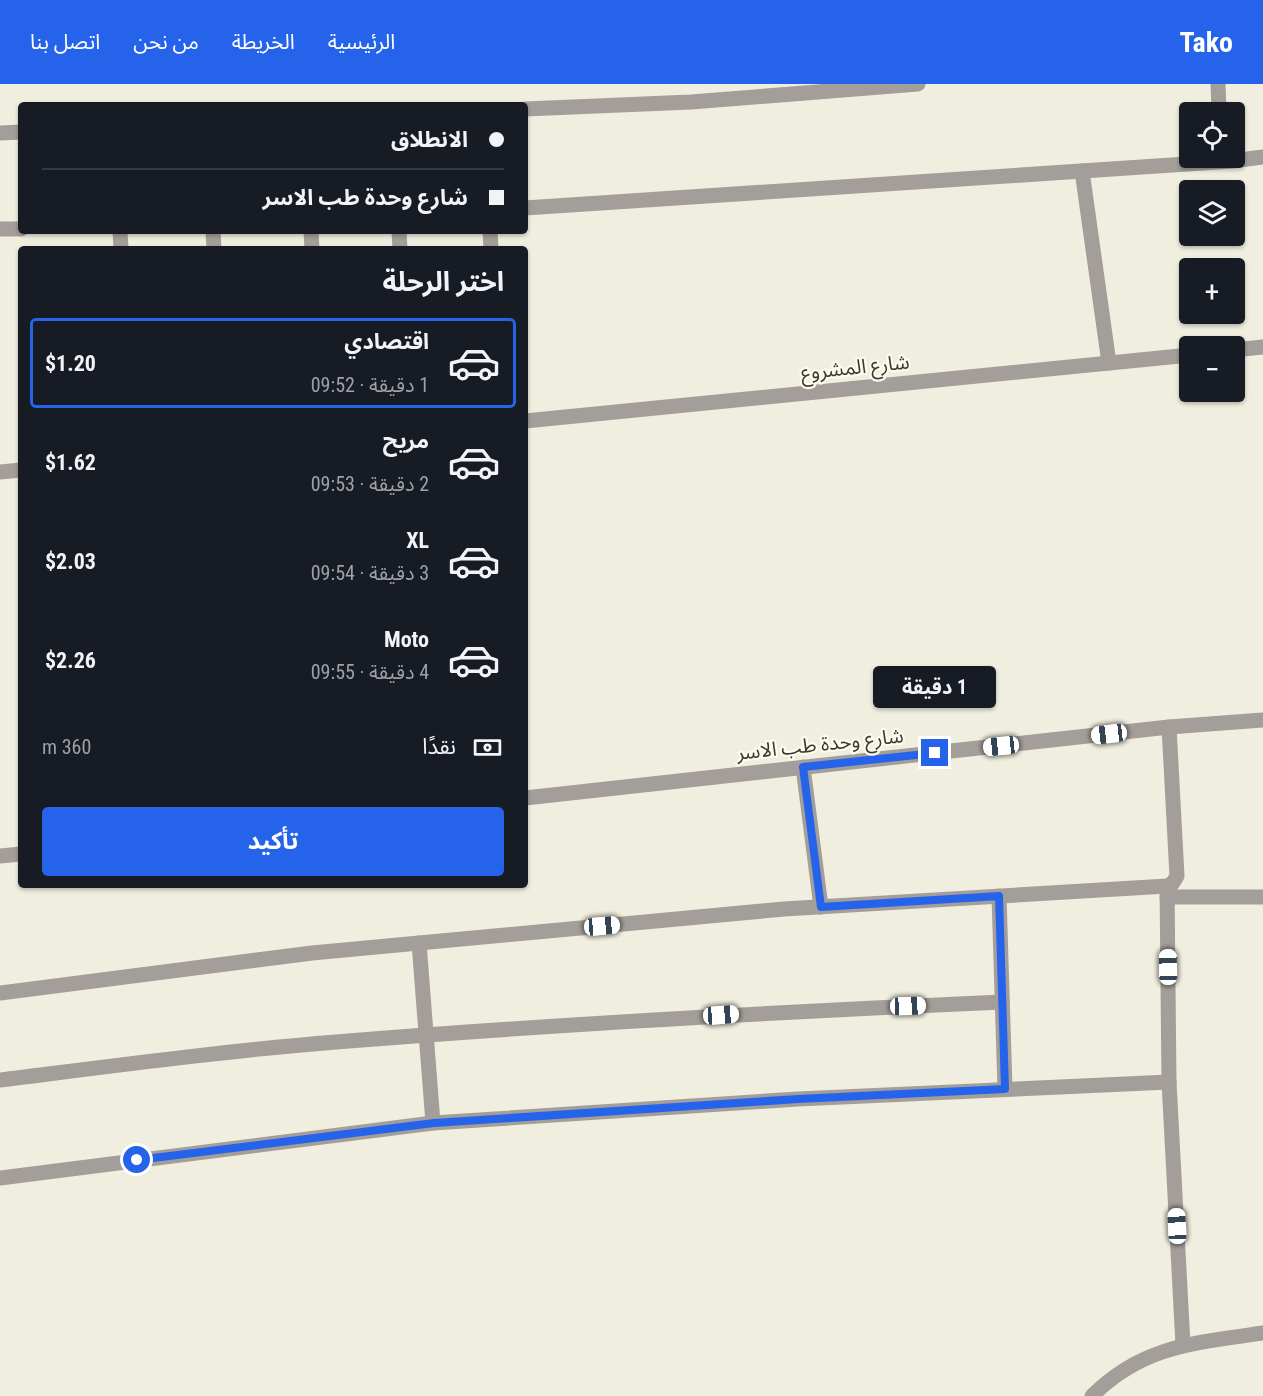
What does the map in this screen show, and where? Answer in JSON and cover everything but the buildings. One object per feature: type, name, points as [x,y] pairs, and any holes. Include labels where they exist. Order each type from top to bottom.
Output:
[{"type":"street","points":[[528,110],[691,102],[918,84]]},
{"type":"street","points":[[1218,84],[1219,102]]},
{"type":"street","points":[[0,133],[18,132]]},
{"type":"street","points":[[1245,158],[1263,157]]},
{"type":"street","points":[[528,208],[1179,163]]},
{"type":"street","points":[[1082,171],[1109,363]]},
{"type":"street","points":[[0,229],[18,229]]},
{"type":"street","points":[[1245,349],[1263,347]]},
{"type":"street","name":"شارع المشروع","points":[[528,421],[1179,356]]},
{"type":"street","points":[[0,472],[18,470]]},
{"type":"street","name":"شارع وحدة طب الاسر","points":[[528,798],[1169,727],[1263,720]]},
{"type":"street","points":[[1169,727],[1177,876],[1167,892],[1169,1082],[1183,1345]]},
{"type":"street","points":[[803,767],[821,907]]},
{"type":"street","points":[[0,856],[18,854]]},
{"type":"street","points":[[0,993],[312,953],[821,907],[999,896],[1167,892],[1263,897]]},
{"type":"street","points":[[999,896],[1005,1089]]},
{"type":"street","points":[[418,943],[434,1123]]},
{"type":"street","points":[[0,1080],[169,1059],[335,1042],[743,1014],[1002,1002]]},
{"type":"street","points":[[0,1178],[434,1123],[798,1099],[1169,1082]]},
{"type":"street","points":[[1092,1396],[1109,1380],[1144,1358],[1183,1345],[1263,1334]]},
{"type":"route","points":[[137,1160],[434,1123],[798,1099],[1005,1089],[999,896],[821,907],[803,767],[935,753]]}]
